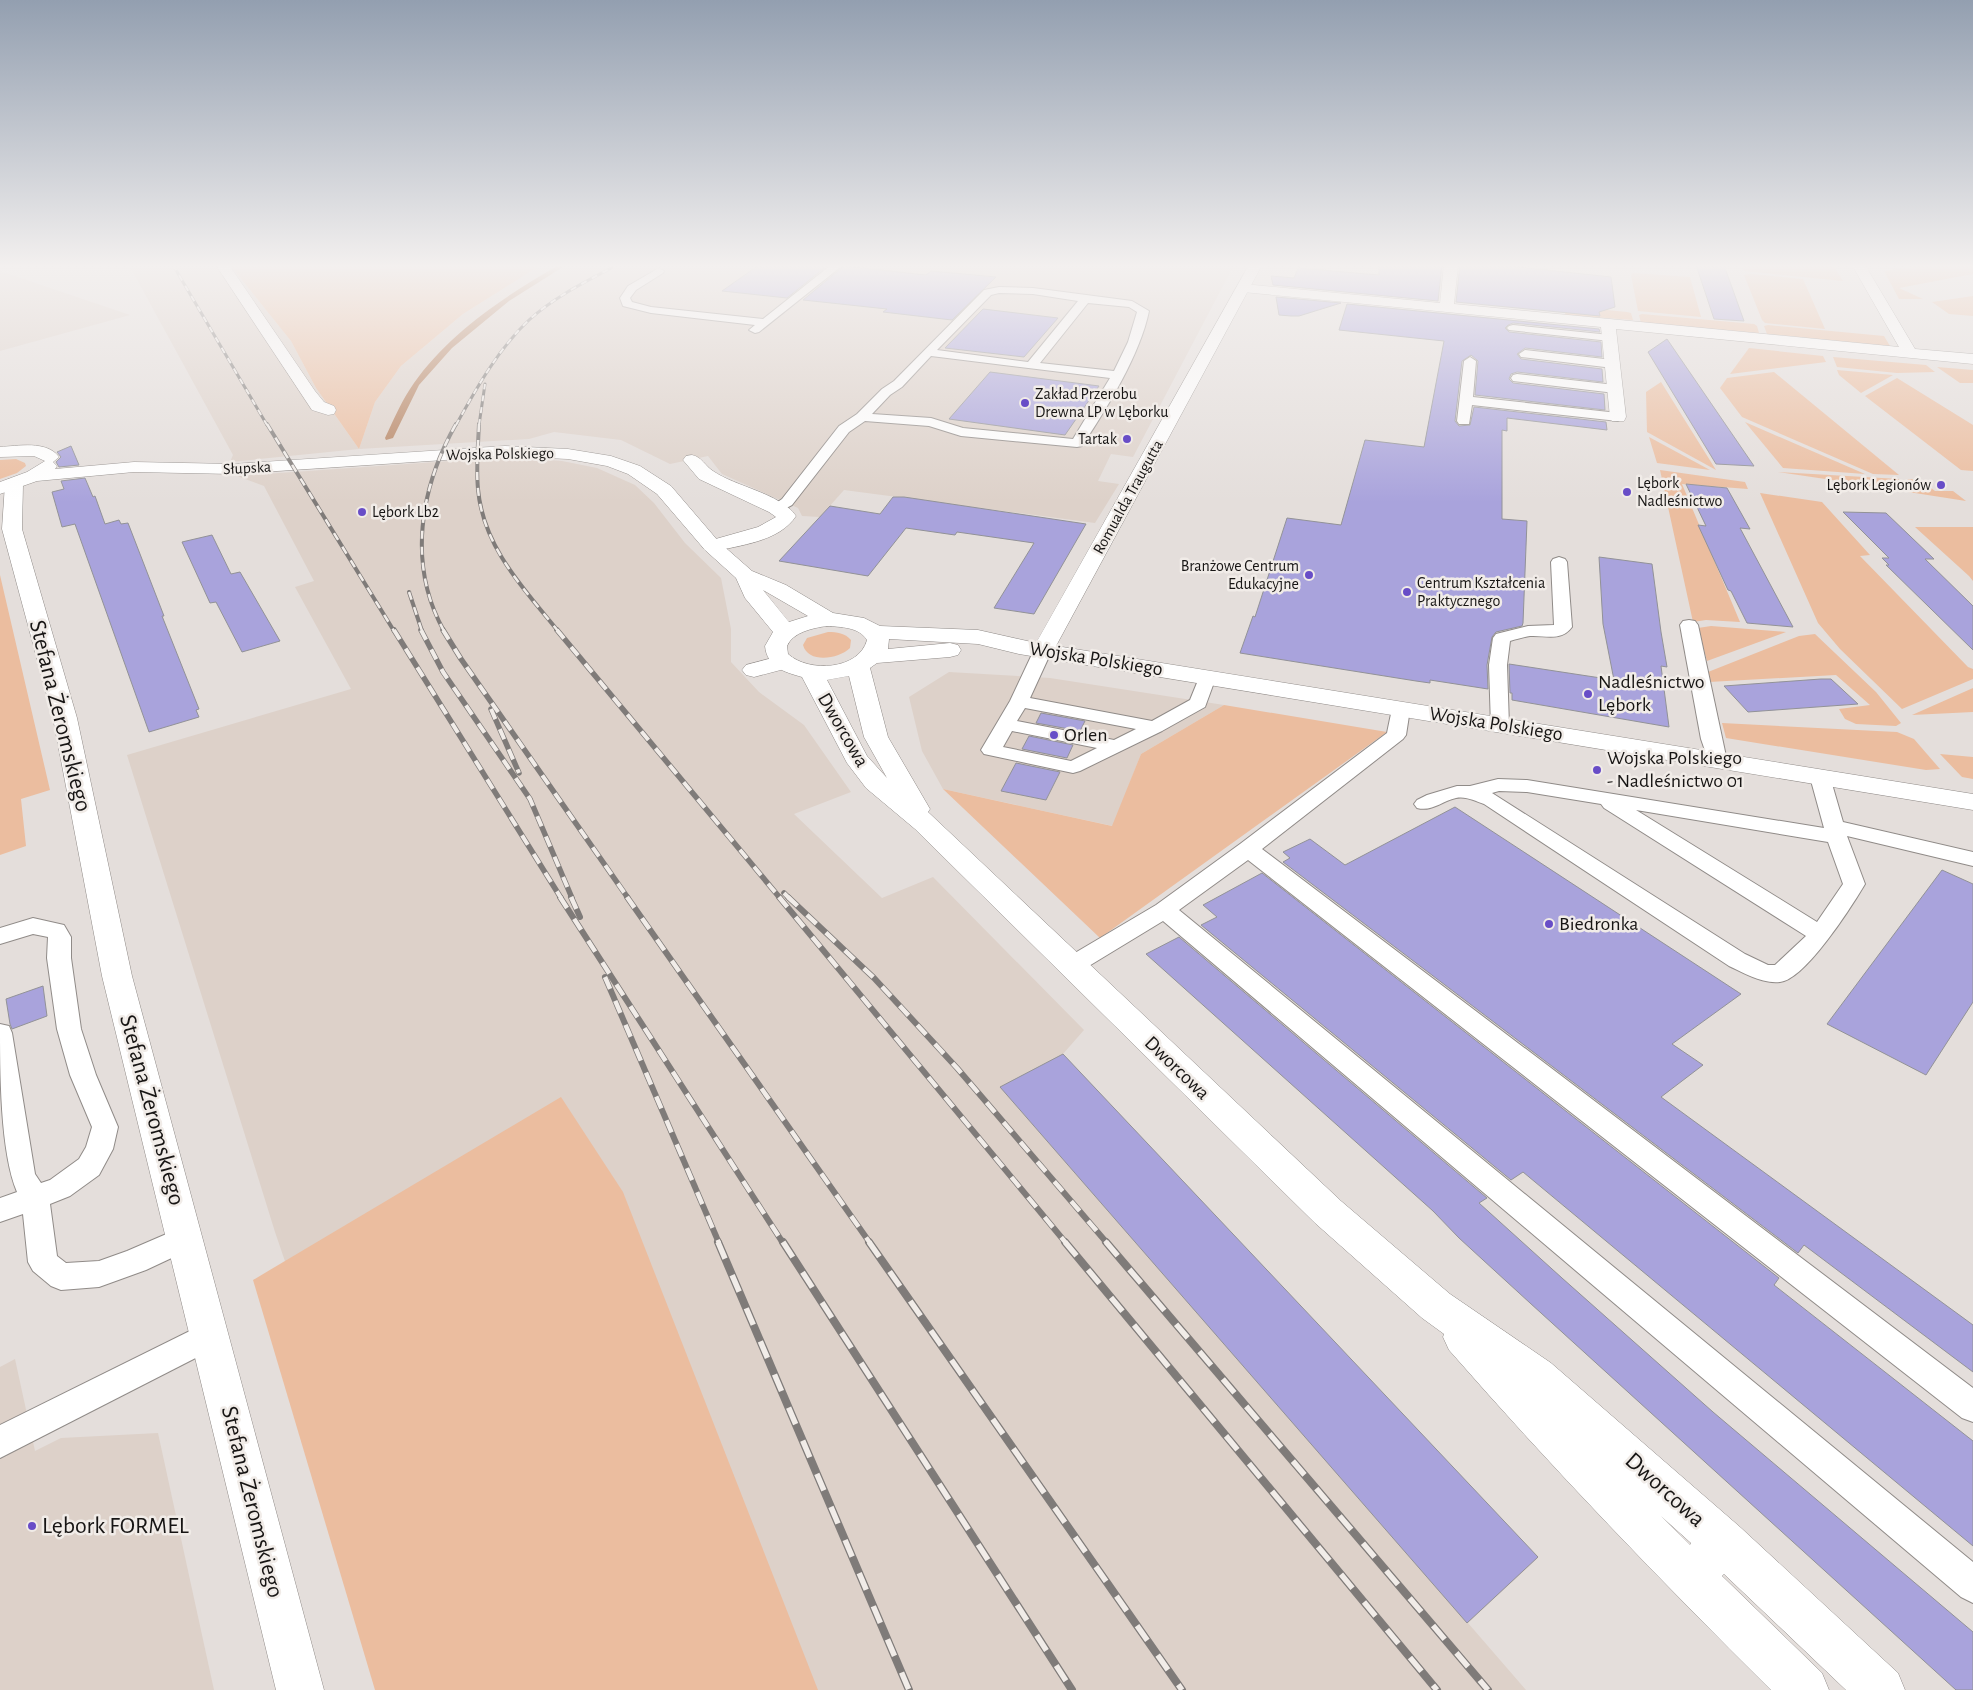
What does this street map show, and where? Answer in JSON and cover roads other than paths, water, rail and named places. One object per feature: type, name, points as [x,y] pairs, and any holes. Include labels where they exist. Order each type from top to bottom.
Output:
[{"type":"street","points":[[275,344],[318,406],[328,410]]},
{"type":"street","name":"Romualda Traugutta","points":[[1043,650],[1212,344]]},
{"type":"street","points":[[1611,344],[1618,417]]},
{"type":"street","points":[[1785,344],[1973,359]]},
{"type":"street","points":[[1905,344],[1910,353]]},
{"type":"street","name":"Wojska Polskiego","points":[[360,460],[522,450],[568,454],[611,462],[634,470],[657,484],[712,546],[745,575],[779,589],[827,619]]},
{"type":"street","name":"Słupska","points":[[0,452],[37,451],[50,457],[114,463],[134,467]]},
{"type":"street","points":[[7,486],[45,470],[50,463],[50,457]]},
{"type":"street","name":"Słupska","points":[[34,476],[134,467],[218,470],[360,460]]},
{"type":"street","points":[[692,460],[706,475],[776,508],[786,516],[783,523],[777,527],[712,546]]},
{"type":"street","name":"Stefana Żeromskiego","points":[[7,486],[6,524],[65,718],[117,976],[300,1690]]},
{"type":"street","name":"Wojska Polskiego","points":[[745,575],[756,598],[785,632]]},
{"type":"street","points":[[811,672],[796,669],[784,662],[778,655],[776,648],[785,632],[797,625],[827,619],[855,622],[874,632],[879,640],[878,649],[865,662]]},
{"type":"street","name":"Wojska Polskiego","points":[[874,632],[978,637],[1019,647],[1973,802]]},
{"type":"street","name":"Wojska Polskiego","points":[[811,672],[843,671],[865,662],[928,651],[1019,647]]},
{"type":"street","points":[[754,670],[784,662]]},
{"type":"street","name":"Dworcowa","points":[[865,662],[876,738],[925,824]]},
{"type":"street","name":"Dworcowa","points":[[811,672],[856,758],[875,782],[925,824],[1328,1212],[1436,1306],[1537,1377],[1724,1543],[1881,1690]]},
{"type":"street","name":"Dworcowa","points":[[1436,1306],[1517,1400],[1689,1577],[1805,1690]]},
{"type":"street","points":[[1689,1577],[1724,1543]]},
{"type":"lane","points":[[776,508],[787,502],[844,429],[862,417],[886,392],[898,384],[937,344]]},
{"type":"lane","points":[[1031,366],[1049,344]]},
{"type":"lane","points":[[862,417],[930,422],[961,432],[1077,442],[1117,375],[1132,344]]},
{"type":"lane","points":[[929,352],[1031,366],[1117,375]]},
{"type":"lane","points":[[1525,354],[1613,364]]},
{"type":"lane","points":[[1464,421],[1470,360]]},
{"type":"lane","points":[[1517,378],[1615,389]]},
{"type":"lane","points":[[1466,400],[1618,417]]},
{"type":"lane","points":[[1500,726],[1498,665],[1502,638],[1528,631],[1556,632],[1563,627],[1559,562]]},
{"type":"lane","points":[[1689,625],[1717,761]]},
{"type":"lane","points":[[1043,650],[1019,701],[991,750],[1073,767],[1155,727],[1198,703],[1207,677]]},
{"type":"lane","points":[[1019,701],[1155,727]]},
{"type":"lane","points":[[1071,966],[1164,910],[1248,849],[1396,735],[1401,709]]},
{"type":"lane","points":[[1006,724],[1116,746]]},
{"type":"lane","points":[[1424,804],[1456,790],[1473,792],[1491,800],[1737,960],[1765,973],[1780,974],[1820,934],[1854,884],[1835,832],[1820,777]]},
{"type":"lane","points":[[1473,792],[1498,786],[1527,786],[1835,832],[1973,859]]},
{"type":"lane","points":[[1602,798],[1820,934]]},
{"type":"lane","points":[[1248,849],[1973,1407]]},
{"type":"lane","points":[[1164,910],[1973,1586]]},
{"type":"lane","points":[[0,936],[33,926],[56,931],[60,937],[59,958],[68,1029],[83,1075],[105,1127],[99,1149],[89,1167],[60,1188],[0,1210]]},
{"type":"lane","points":[[0,1033],[22,1176],[35,1198],[43,1262],[61,1277],[99,1274],[136,1261],[185,1238]]},
{"type":"lane","points":[[0,1442],[210,1335]]},
{"type":"waterway","points":[[389,438],[411,392],[434,362],[452,344]]},
{"type":"railway","points":[[219,344],[267,425]]},
{"type":"railway","points":[[456,425],[480,384],[507,344]]},
{"type":"railway","points":[[479,425],[485,384]]},
{"type":"railway","points":[[267,424],[394,631]]},
{"type":"railway","points":[[444,631],[432,606],[425,580],[422,553],[423,527],[427,500],[434,474],[456,424]]},
{"type":"railway","points":[[479,424],[478,489],[481,510],[488,530],[507,566],[558,631]]},
{"type":"railway","points":[[409,592],[422,631]]},
{"type":"railway","points":[[394,630],[561,898]]},
{"type":"railway","points":[[421,630],[443,672],[530,799],[572,898]]},
{"type":"railway","points":[[443,630],[461,659],[628,898]]},
{"type":"railway","points":[[557,630],[780,898]]},
{"type":"railway","points":[[491,709],[519,773]]},
{"type":"railway","points":[[784,893],[788,897]]},
{"type":"railway","points":[[560,897],[783,1243]]},
{"type":"railway","points":[[571,897],[580,917]]},
{"type":"railway","points":[[627,897],[870,1243]]},
{"type":"railway","points":[[779,897],[1066,1243]]},
{"type":"railway","points":[[788,897],[874,978],[957,1068],[1107,1243]]},
{"type":"railway","points":[[605,977],[719,1243]]},
{"type":"railway","points":[[718,1242],[909,1690]]},
{"type":"railway","points":[[783,1242],[1072,1690]]},
{"type":"railway","points":[[869,1242],[1182,1690]]},
{"type":"railway","points":[[1065,1242],[1437,1690]]},
{"type":"railway","points":[[1106,1242],[1488,1690]]},
{"type":"place","name":"Zakład Przerobu Drewna LP w Lęborku","points":[[1025,403]]},
{"type":"place","name":"Tartak","points":[[1127,439]]},
{"type":"place","name":"Lębork Legionów","points":[[1941,485]]},
{"type":"place","name":"Lębork Nadleśnictwo","points":[[1627,492]]},
{"type":"place","name":"Lębork Lb2","points":[[362,512]]},
{"type":"place","name":"Branżowe Centrum Edukacyjne","points":[[1309,575]]},
{"type":"place","name":"Centrum Kształcenia Praktycznego","points":[[1407,592]]},
{"type":"place","name":"Nadleśnictwo Lębork","points":[[1588,694]]},
{"type":"place","name":"Orlen","points":[[1054,735]]},
{"type":"place","name":"Wojska Polskiego - Nadleśnictwo 01","points":[[1597,770]]},
{"type":"place","name":"Biedronka","points":[[1549,924]]},
{"type":"place","name":"Lębork FORMEL","points":[[32,1526]]}]
